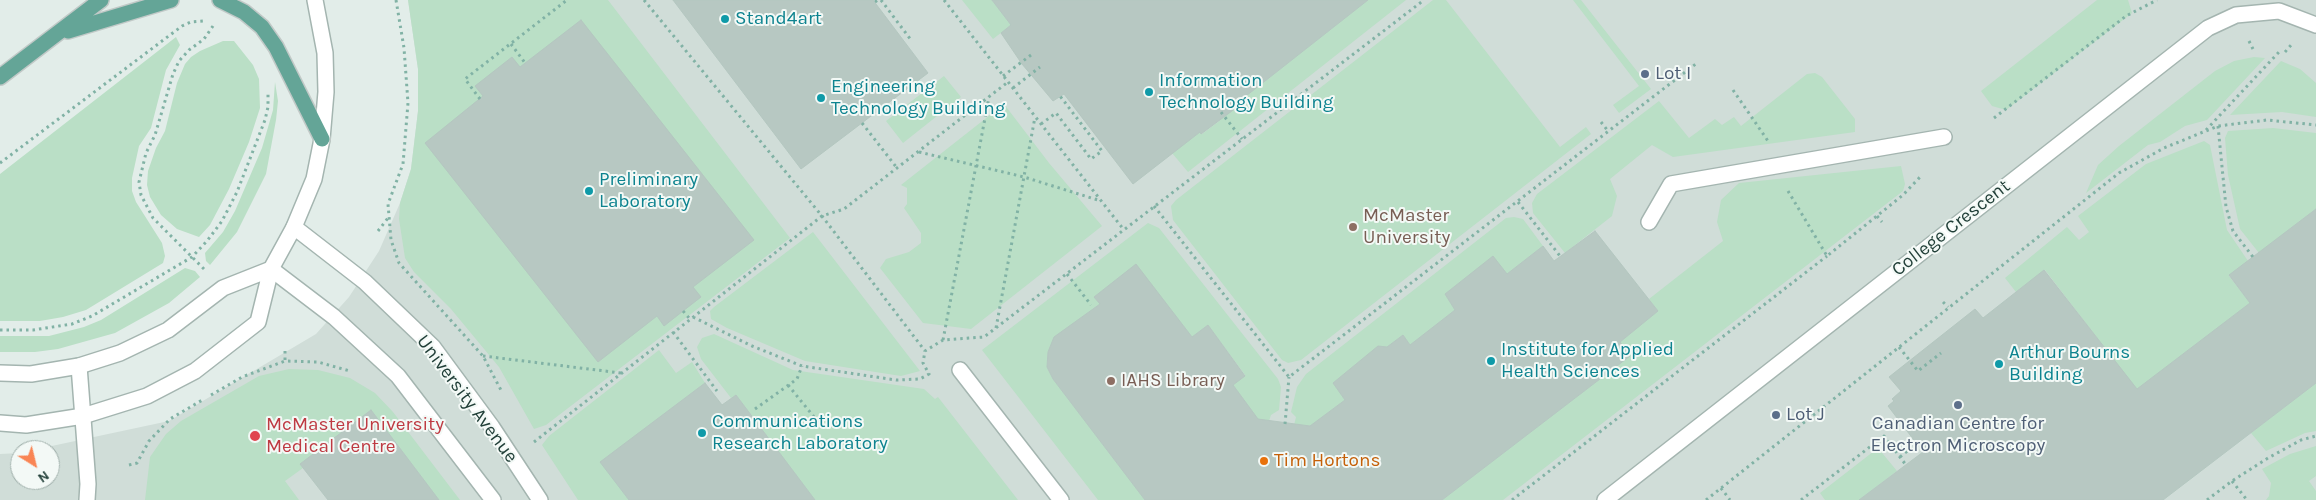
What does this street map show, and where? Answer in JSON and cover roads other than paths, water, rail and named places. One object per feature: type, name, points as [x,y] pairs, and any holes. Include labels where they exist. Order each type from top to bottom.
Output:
[{"type":"main road","points":[[0,78],[101,0]]},
{"type":"main road","points":[[57,34],[170,0]]},
{"type":"main road","points":[[220,0],[244,12],[262,27],[276,47],[322,139]]},
{"type":"street","points":[[0,423],[26,425],[83,416],[147,396],[195,371],[258,322],[271,269],[294,227],[314,178],[322,139],[326,92],[325,53],[314,0]]},
{"type":"street","name":"College Crescent","points":[[1605,500],[2208,28],[2236,15],[2279,11],[2316,25]]},
{"type":"street","points":[[1649,222],[1671,184],[1944,136]]},
{"type":"street","name":"University Avenue","points":[[294,227],[365,282],[433,347],[492,427],[540,500]]},
{"type":"street","points":[[0,373],[31,374],[79,366],[139,345],[168,330],[223,288],[271,269]]},
{"type":"street","points":[[271,269],[334,317],[398,376],[493,500]]},
{"type":"street","points":[[79,366],[88,484],[87,500]]},
{"type":"street","points":[[960,370],[1061,500]]},
{"type":"place","name":"Stand4art","points":[[725,19]]},
{"type":"place","name":"Lot I","points":[[1645,74]]},
{"type":"place","name":"Information Technology Building","points":[[1149,92]]},
{"type":"place","name":"Engineering Technology Building","points":[[821,98]]},
{"type":"place","name":"Preliminary Laboratory","points":[[589,191]]},
{"type":"place","name":"McMaster University","points":[[1353,227]]},
{"type":"place","name":"Institute for Applied Health Sciences","points":[[1491,361]]},
{"type":"place","name":"Arthur Bourns Building","points":[[1999,364]]},
{"type":"place","name":"IAHS Library","points":[[1111,381]]},
{"type":"place","name":"Canadian Centre for Electron Microscopy","points":[[1958,405]]},
{"type":"place","name":"Lot J","points":[[1776,415]]},
{"type":"place","name":"Communications Research Laboratory","points":[[702,433]]},
{"type":"place","name":"McMaster University Medical Centre","points":[[255,436]]},
{"type":"place","name":"Tim Hortons","points":[[1264,461]]}]
